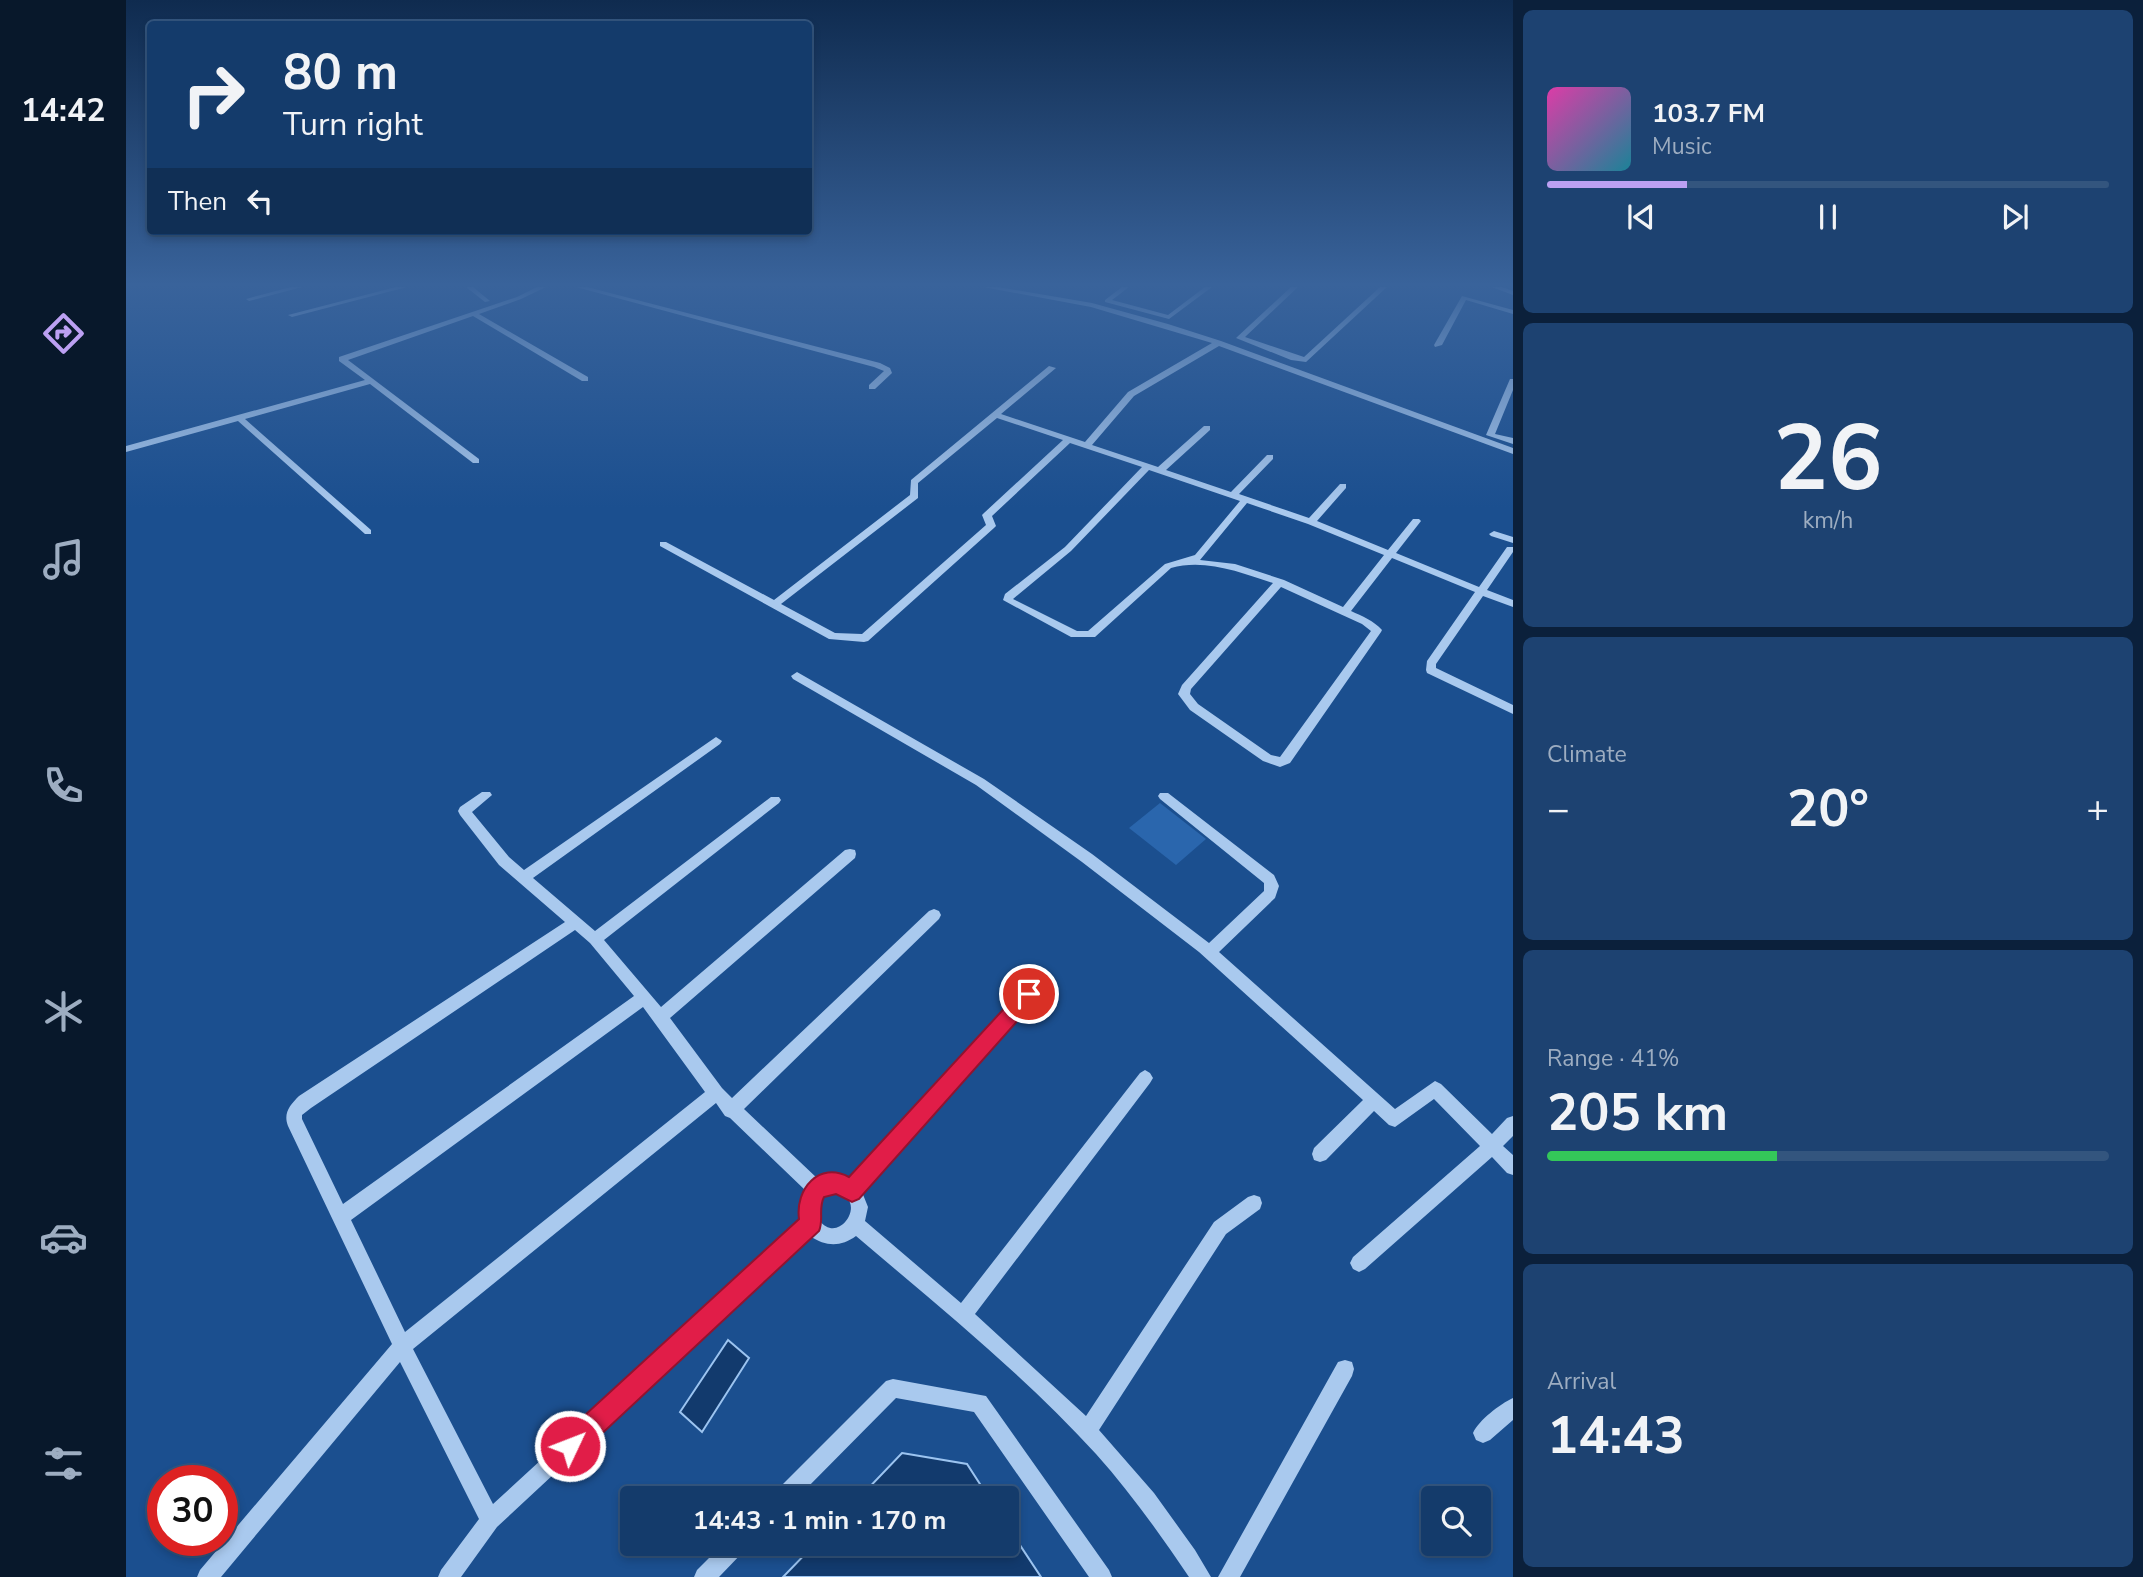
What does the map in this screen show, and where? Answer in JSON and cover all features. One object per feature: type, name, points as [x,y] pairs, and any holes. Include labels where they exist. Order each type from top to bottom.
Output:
[{"type":"street","points":[[344,361],[476,460]]},
{"type":"street","points":[[553,361],[584,379]]},
{"type":"street","points":[[852,361],[887,370],[888,373],[872,387]]},
{"type":"street","points":[[1086,446],[1131,394],[1187,361]]},
{"type":"street","points":[[1267,361],[1513,451]]},
{"type":"street","points":[[773,605],[915,496],[914,482],[1052,368]]},
{"type":"street","points":[[1513,381],[1490,435],[1513,441]]},
{"type":"street","points":[[126,449],[372,382]]},
{"type":"street","points":[[996,415],[1311,522],[1513,604]]},
{"type":"street","points":[[241,419],[368,532]]},
{"type":"street","points":[[1159,471],[1207,428]]},
{"type":"street","points":[[663,544],[833,636],[864,638],[991,526],[987,515],[1068,440]]},
{"type":"street","points":[[1232,496],[1270,457]]},
{"type":"street","points":[[1147,467],[1068,549],[1009,596],[1009,600],[1075,635],[1091,635],[1168,566],[1198,557],[1245,500]]},
{"type":"street","points":[[1311,522],[1343,486]]},
{"type":"street","points":[[1345,612],[1416,522]]},
{"type":"street","points":[[1494,534],[1511,545],[1431,664],[1431,670],[1513,710]]},
{"type":"street","points":[[1184,560],[1205,565],[1235,566],[1280,582],[1373,625],[1377,630],[1286,760],[1280,762],[1268,758],[1194,707],[1184,694],[1186,688],[1280,582]]},
{"type":"street","points":[[797,676],[980,782],[1087,858],[1209,952],[1395,1119],[1435,1088],[1513,1167]]},
{"type":"street","points":[[524,877],[716,741]]},
{"type":"street","points":[[486,796],[464,811],[504,860],[595,939],[642,999],[660,1017],[731,1110],[816,1189]]},
{"type":"street","points":[[1164,796],[1269,879],[1272,887],[1270,894],[1209,952]]},
{"type":"street","points":[[595,939],[775,800]]},
{"type":"street","points":[[660,1017],[850,854]]},
{"type":"street","points":[[731,1110],[934,915]]},
{"type":"street","points":[[490,1520],[340,1217],[294,1120],[295,1111],[576,922]]},
{"type":"street","points":[[852,1191],[1029,994]]},
{"type":"street","points":[[340,1217],[642,999]]},
{"type":"street","points":[[962,1316],[1145,1078]]},
{"type":"street","points":[[207,1577],[402,1346],[716,1093]]},
{"type":"street","points":[[1320,1154],[1374,1100]]},
{"type":"street","points":[[1359,1263],[1493,1145],[1513,1124]]},
{"type":"street","points":[[838,1183],[852,1191],[858,1206],[855,1223],[842,1236],[824,1236],[811,1223],[808,1204],[816,1189],[823,1184],[838,1183]]},
{"type":"street","points":[[1087,1431],[1220,1228],[1254,1203]]},
{"type":"street","points":[[448,1577],[490,1520],[811,1223]]},
{"type":"street","points":[[855,1223],[962,1316],[1087,1431],[1154,1507],[1201,1577]]},
{"type":"street","points":[[1228,1577],[1345,1369]]},
{"type":"street","points":[[795,1486],[893,1388],[979,1403],[1102,1577]]},
{"type":"street","points":[[1483,1433],[1513,1408]]},
{"type":"street","points":[[704,1577],[725,1556]]},
{"type":"water","points":[[728,1340],[749,1358],[702,1432],[680,1412]]},
{"type":"water","points":[[902,1453],[967,1464],[981,1486],[870,1486]]},
{"type":"water","points":[[1019,1544],[1041,1577],[783,1577],[803,1556],[1019,1556]]},
{"type":"building","points":[[1160,803],[1206,839],[1176,865],[1129,828]]},
{"type":"route","points":[[570,1446],[811,1223],[808,1204],[816,1189],[823,1184],[838,1183],[852,1191],[1029,994]]}]
